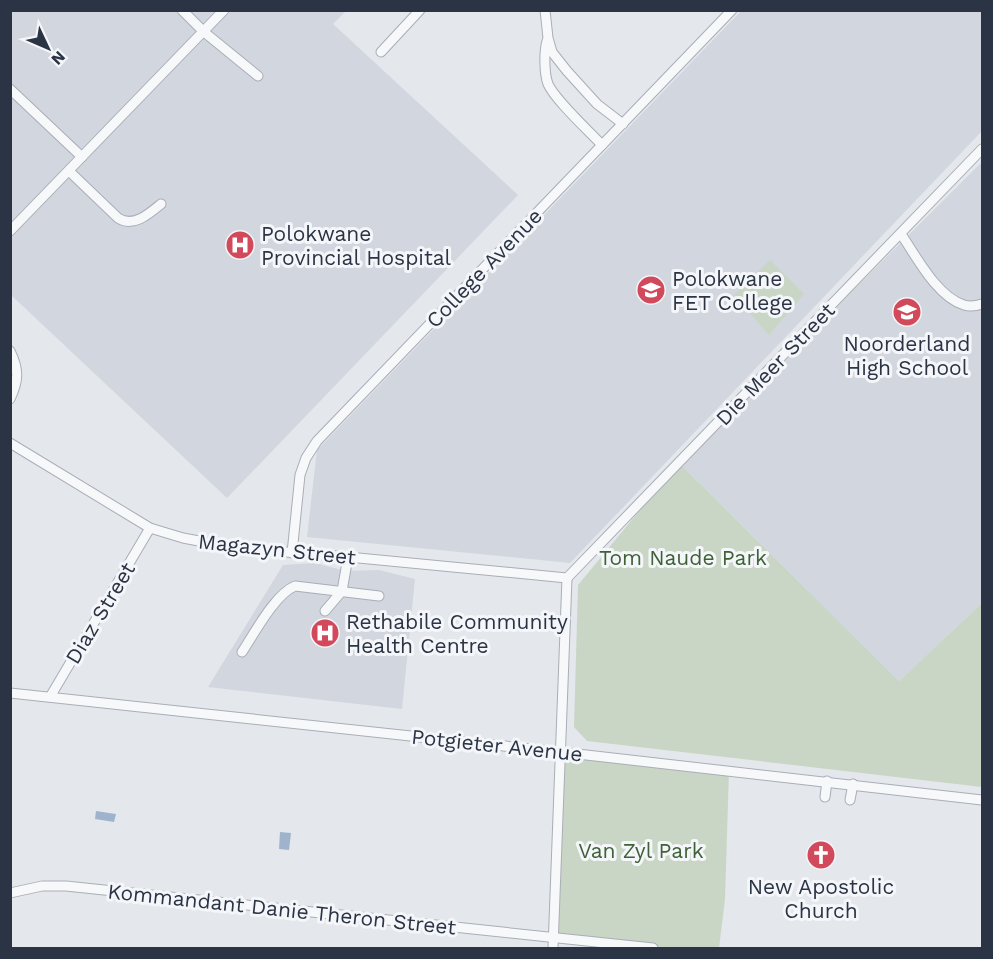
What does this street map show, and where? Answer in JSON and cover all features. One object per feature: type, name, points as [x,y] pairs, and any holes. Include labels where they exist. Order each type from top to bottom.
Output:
[{"type":"street","points":[[182,10],[204,32],[258,76]]},
{"type":"street","points":[[10,231],[224,10]]},
{"type":"street","points":[[381,52],[420,10]]},
{"type":"street","points":[[545,10],[552,52],[597,104],[623,124]]},
{"type":"street","name":"College Avenue","points":[[292,553],[300,475],[306,458],[317,441],[732,10]]},
{"type":"street","points":[[548,38],[545,48],[548,83],[558,98],[602,145]]},
{"type":"street","points":[[10,88],[82,157]]},
{"type":"street","name":"Die Meer Street","points":[[567,578],[982,149]]},
{"type":"street","points":[[69,171],[124,222],[136,221],[161,204]]},
{"type":"street","points":[[901,234],[934,282],[949,297],[964,306],[982,304]]},
{"type":"street","points":[[10,351],[18,371],[10,399]]},
{"type":"street","name":"Magazyn Street","points":[[10,443],[150,528],[183,538],[236,548],[567,578]]},
{"type":"street","name":"Diaz Street","points":[[50,697],[150,528]]},
{"type":"street","points":[[325,611],[342,591],[348,557]]},
{"type":"street","points":[[553,948],[567,578]]},
{"type":"street","points":[[242,652],[277,599],[290,588],[301,586],[380,596]]},
{"type":"street","name":"Potgieter Avenue","points":[[10,693],[827,781],[982,800]]},
{"type":"street","points":[[825,797],[827,781]]},
{"type":"street","points":[[850,800],[853,784]]},
{"type":"street","name":"Kommandant Danie Theron Street","points":[[10,893],[42,886],[66,886],[653,948]]},
{"type":"shaded area","name":"Polokwane Provincial Hospital","points":[[10,11],[346,11],[333,24],[518,195],[227,498],[11,295]]},
{"type":"shaded area","name":"Polokwane FET College","points":[[741,11],[982,11],[982,131],[570,563],[307,537],[317,450]]},
{"type":"shaded area","name":"Noorderland High School","points":[[982,162],[982,603],[899,681],[679,463]]},
{"type":"shaded area","name":"Rethabile Community Health Centre","points":[[315,563],[346,571],[379,570],[415,579],[402,709],[208,687],[283,565]]},
{"type":"green space","points":[[770,260],[804,294],[769,335],[734,295]]},
{"type":"green space","name":"Tom Naude Park","points":[[679,463],[899,681],[982,603],[982,787],[587,741],[574,727],[578,585]]},
{"type":"green space","name":"Van Zyl Park","points":[[560,752],[729,770],[725,899],[719,948],[654,948],[554,937]]},
{"type":"water","points":[[96,811],[116,814],[114,822],[95,819]]},
{"type":"water","points":[[280,832],[291,833],[289,850],[279,849]]},
{"type":"place","name":"Polokwane Provincial Hospital","points":[[240,245]]},
{"type":"place","name":"Polokwane FET College","points":[[651,290]]},
{"type":"place","name":"Noorderland High School","points":[[907,312]]},
{"type":"place","name":"Rethabile Community Health Centre","points":[[325,633]]},
{"type":"place","name":"New Apostolic Church","points":[[821,855]]}]
